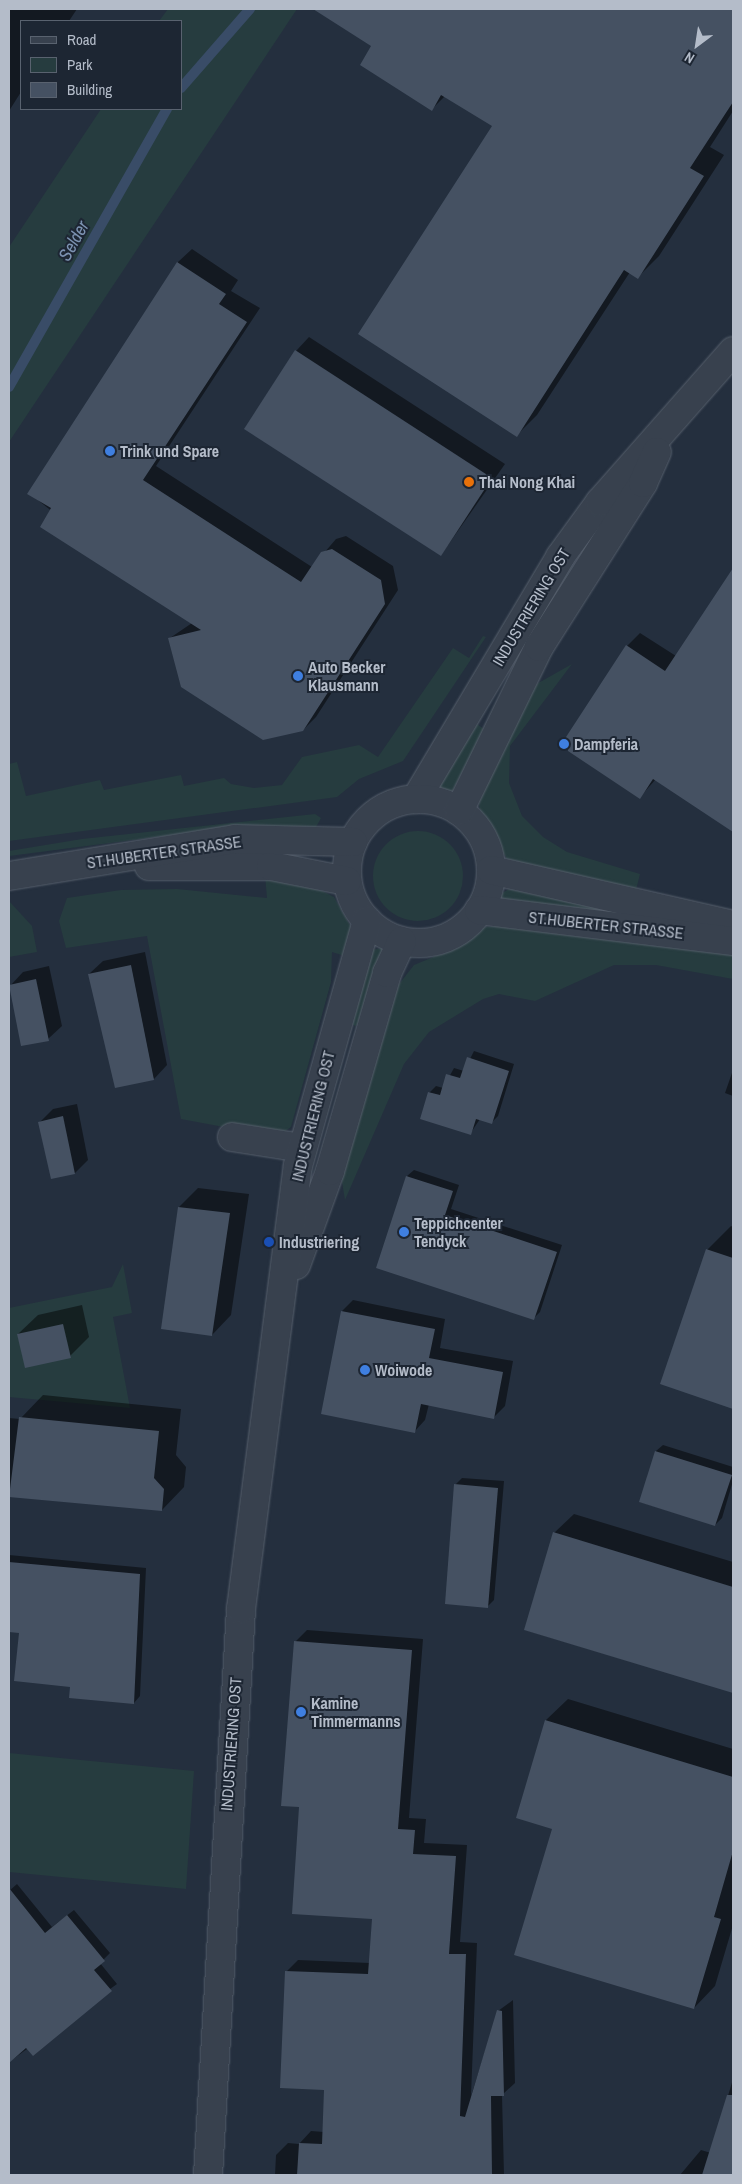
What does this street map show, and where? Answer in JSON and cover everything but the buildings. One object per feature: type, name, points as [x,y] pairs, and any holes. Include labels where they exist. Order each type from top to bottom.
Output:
[{"type":"street","name":"INDUSTRIERING OST","points":[[416,799],[560,557],[600,502],[667,430],[733,350]]},
{"type":"street","name":"INDUSTRIERING OST","points":[[459,811],[539,647],[643,483],[667,430]]},
{"type":"street","points":[[416,799],[459,811],[482,837],[491,870],[479,910],[461,929],[437,941],[402,941],[367,921],[348,881],[353,842],[372,816],[393,804],[416,799]]},
{"type":"street","name":"ST.HUBERTER STRASSE","points":[[9,876],[235,839],[353,842]]},
{"type":"street","name":"ST.HUBERTER STRASSE","points":[[65,867],[271,866],[348,881]]},
{"type":"street","name":"ST.HUBERTER STRASSE","points":[[491,870],[733,925]]},
{"type":"street","name":"ST.HUBERTER STRASSE","points":[[479,910],[733,941]]},
{"type":"street","name":"INDUSTRIERING OST","points":[[208,2175],[240,1609],[302,1148],[367,921]]},
{"type":"street","name":"INDUSTRIERING OST","points":[[278,1316],[330,1171],[387,973],[402,941]]},
{"type":"street","points":[[232,1137],[302,1148]]},
{"type":"green space","points":[[168,9],[297,9],[9,442],[9,247],[100,110],[182,110],[182,20],[160,20]]},
{"type":"green space","points":[[483,636],[486,637],[403,761],[359,779],[337,797],[9,841],[9,764],[17,762],[26,796],[100,780],[104,790],[181,775],[184,786],[224,778],[231,784],[254,788],[282,785],[302,757],[359,745],[378,757],[453,648],[469,658]]},
{"type":"green space","points":[[572,664],[510,746],[509,783],[522,816],[543,837],[567,852],[640,874],[636,890],[509,862],[483,821],[479,805],[482,779],[526,690]]},
{"type":"green space","points":[[474,722],[484,729],[451,794],[443,797],[437,789]]},
{"type":"green space","points":[[315,814],[321,818],[315,829],[164,836],[9,856],[9,851],[82,839]]},
{"type":"green space","points":[[418,831],[435,834],[450,844],[460,859],[463,876],[460,893],[450,908],[435,918],[418,921],[401,918],[386,908],[376,893],[373,876],[376,859],[386,844],[401,834]]},
{"type":"green space","points":[[265,875],[307,883],[334,897],[351,927],[345,956],[332,952],[331,982],[291,1127],[277,1137],[181,1119],[147,936],[66,948],[59,921],[67,898],[121,890],[177,889],[267,898]]},
{"type":"green space","points":[[509,889],[630,911],[639,920],[502,901],[499,895]]},
{"type":"green space","points":[[9,901],[32,926],[37,952],[9,957]]},
{"type":"green space","points":[[521,924],[733,954],[733,979],[656,965],[614,965],[535,1001],[499,994],[483,999],[429,1032],[404,1064],[345,1200],[340,1170],[389,997],[414,965],[460,946],[483,927]]},
{"type":"green space","points":[[381,948],[387,952],[361,1023],[355,1026],[350,1023],[372,950]]},
{"type":"green space","points":[[123,1264],[132,1313],[113,1317],[130,1408],[9,1397],[9,1308],[112,1287]]},
{"type":"green space","points":[[9,1753],[194,1771],[186,1889],[9,1872]]},
{"type":"waterway","name":"Selder","points":[[182,87],[250,9]]},
{"type":"waterway","name":"Selder","points":[[9,387],[166,110]]},
{"type":"place","name":"Trink und Spare","points":[[110,451]]},
{"type":"place","name":"Thai Nong Khai","points":[[469,482]]},
{"type":"place","name":"Auto Becker Klausmann","points":[[298,676]]},
{"type":"place","name":"Dampferia","points":[[564,744]]},
{"type":"place","name":"Teppichcenter Tendyck","points":[[404,1232]]},
{"type":"place","name":"Industriering","points":[[269,1242]]},
{"type":"place","name":"Woiwode","points":[[365,1370]]},
{"type":"place","name":"Kamine Timmermanns","points":[[301,1712]]}]
